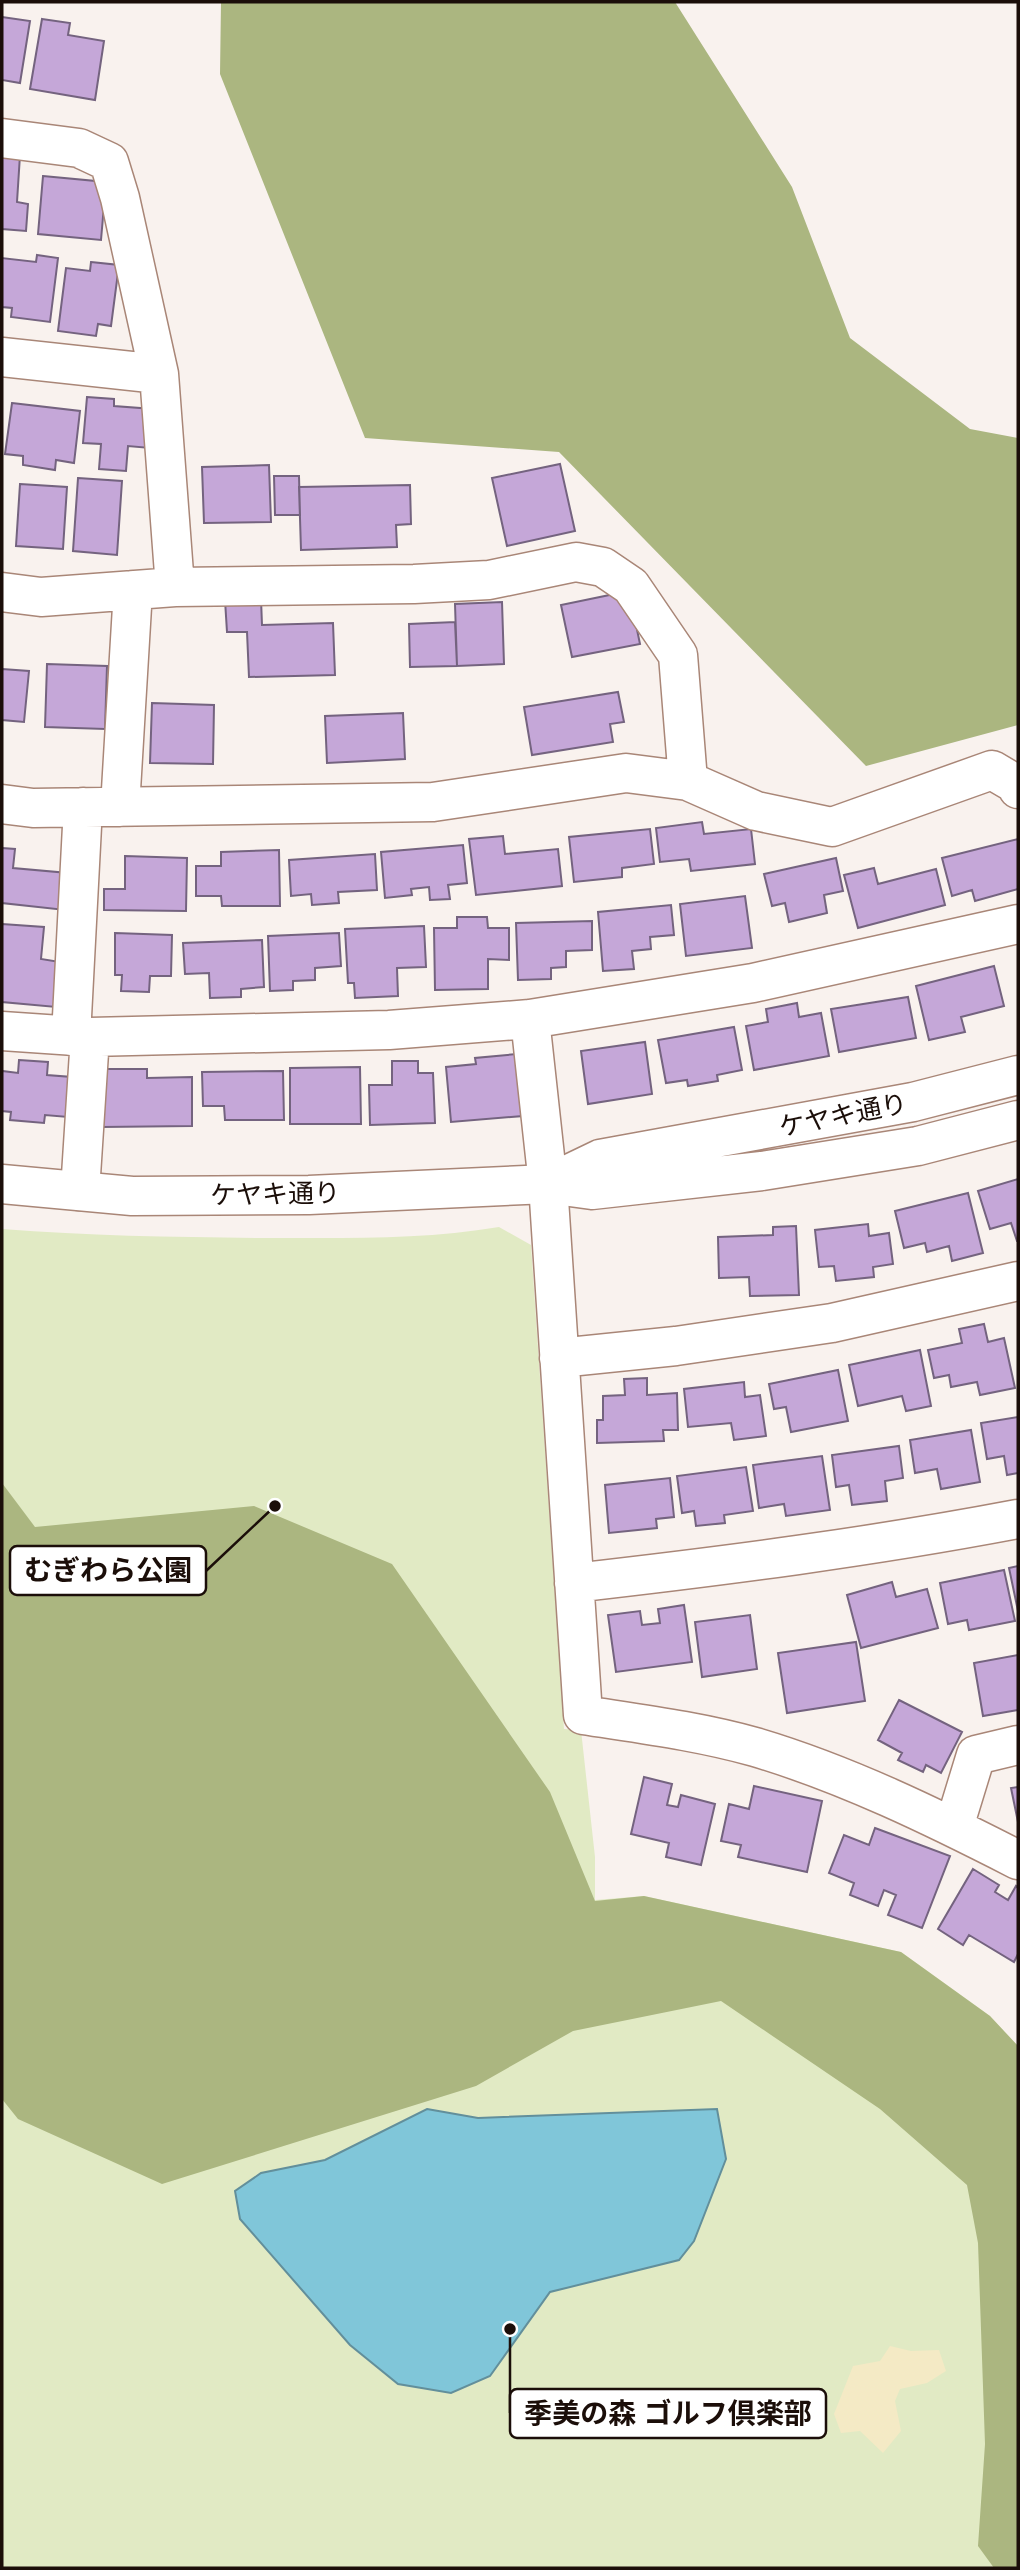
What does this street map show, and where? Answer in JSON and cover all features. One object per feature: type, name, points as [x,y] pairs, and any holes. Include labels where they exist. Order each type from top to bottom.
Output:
[{"type":"street","points":[[2,138],[79,148],[109,162],[120,198],[159,373],[175,587]]},
{"type":"street","points":[[2,357],[159,373]]},
{"type":"street","points":[[2,592],[41,597],[175,587],[427,583],[489,580],[576,562],[603,567],[631,586],[678,655],[688,781]]},
{"type":"street","points":[[80,1191],[80,1036],[101,807],[132,590]]},
{"type":"street","points":[[2,804],[33,808],[433,802],[626,773],[688,781],[756,811],[832,827],[1010,773]]},
{"type":"street","points":[[2,1031],[80,1036],[389,1030],[530,1019],[754,983],[1018,924]]},
{"type":"street","points":[[530,1019],[548,1184],[583,1715],[689,1731],[755,1747],[824,1772],[954,1827],[1018,1860]]},
{"type":"street","name":"ケヤキ通り","points":[[548,1184],[600,1159],[913,1102],[1018,1075]]},
{"type":"street","name":"ケヤキ通り","points":[[2,1184],[132,1196],[309,1195],[548,1184],[592,1191],[762,1171],[918,1146],[1018,1120]]},
{"type":"street","points":[[559,1358],[676,1346],[832,1323],[1018,1281]]},
{"type":"street","points":[[574,1583],[746,1564],[906,1540],[1018,1519]]},
{"type":"street","points":[[954,1827],[976,1755],[1018,1745]]},
{"type":"green space","points":[[221,2],[675,2],[792,187],[850,338],[970,429],[1018,438],[1018,725],[866,766],[559,452],[365,438],[220,74]]},
{"type":"green space","points":[[499,1227],[531,1245],[564,1729],[581,1730],[595,1857],[595,1900],[644,1896],[901,1952],[990,2016],[1018,2046],[1018,2568],[2,2568],[2,1229],[133,1236],[323,1238],[411,1236]]},
{"type":"green space","points":[[2,1483],[35,1527],[254,1506],[392,1564],[550,1792],[595,1901],[644,1896],[901,1952],[990,2016],[1018,2046],[1018,2568],[994,2568],[978,2546],[985,2444],[978,2243],[967,2185],[880,2109],[721,2001],[573,2031],[476,2086],[162,2184],[18,2119],[2,2099]]},
{"type":"sand","points":[[890,2346],[911,2351],[939,2350],[946,2371],[927,2383],[900,2389],[895,2401],[901,2431],[883,2453],[860,2431],[841,2433],[834,2414],[853,2366],[880,2361]]},
{"type":"water","points":[[427,2109],[478,2118],[717,2109],[726,2159],[694,2241],[679,2260],[550,2292],[490,2376],[451,2393],[398,2384],[350,2345],[240,2219],[235,2191],[261,2173],[325,2160]]},
{"type":"building","points":[[2,17],[30,21],[20,83],[2,80]]},
{"type":"building","points":[[42,19],[70,23],[68,35],[104,41],[95,100],[30,89]]},
{"type":"building","points":[[2,154],[20,155],[17,202],[28,204],[26,231],[2,229]]},
{"type":"building","points":[[43,176],[106,182],[101,240],[38,234]]},
{"type":"building","points":[[37,255],[58,258],[50,322],[11,317],[12,308],[2,307],[2,258],[36,262]]},
{"type":"building","points":[[91,262],[119,265],[111,326],[98,324],[96,336],[58,331],[66,268],[90,271]]},
{"type":"building","points":[[87,397],[114,399],[114,406],[153,409],[150,448],[128,446],[126,471],[99,469],[101,444],[83,443]]},
{"type":"building","points":[[12,403],[80,411],[74,463],[56,460],[55,470],[23,465],[23,456],[5,454]]},
{"type":"building","points":[[560,464],[575,531],[507,546],[492,478]]},
{"type":"building","points":[[269,465],[271,522],[204,523],[202,467]]},
{"type":"building","points":[[274,476],[299,476],[300,515],[275,515]]},
{"type":"building","points":[[78,478],[122,481],[117,555],[73,551]]},
{"type":"building","points":[[20,484],[67,487],[63,549],[16,546]]},
{"type":"building","points":[[410,485],[411,524],[396,525],[397,547],[301,550],[299,487]]},
{"type":"building","points":[[629,591],[640,644],[572,657],[561,605]]},
{"type":"building","points":[[261,599],[262,625],[333,623],[335,675],[249,677],[247,632],[227,632],[225,600]]},
{"type":"building","points":[[502,602],[504,664],[457,666],[455,604]]},
{"type":"building","points":[[455,622],[457,666],[410,667],[409,624]]},
{"type":"building","points":[[47,664],[107,666],[105,729],[45,727]]},
{"type":"building","points":[[2,669],[29,671],[24,722],[2,720]]},
{"type":"building","points":[[618,692],[624,722],[610,724],[613,742],[532,755],[524,707]]},
{"type":"building","points":[[152,703],[214,705],[213,764],[150,763]]},
{"type":"building","points":[[403,713],[405,759],[327,763],[325,716]]},
{"type":"building","points":[[702,822],[704,834],[751,829],[755,864],[691,871],[689,859],[660,862],[656,828]]},
{"type":"building","points":[[650,829],[654,864],[622,868],[622,877],[574,882],[569,837]]},
{"type":"building","points":[[503,836],[505,854],[558,849],[562,886],[476,895],[469,839]]},
{"type":"building","points":[[1018,839],[1018,889],[975,901],[972,890],[952,896],[942,858]]},
{"type":"building","points":[[463,845],[467,883],[448,885],[450,899],[430,900],[429,887],[411,889],[412,895],[385,898],[381,852]]},
{"type":"building","points":[[2,848],[15,849],[13,868],[68,873],[65,910],[2,903]]},
{"type":"building","points":[[279,850],[280,906],[222,906],[221,896],[196,896],[196,866],[221,866],[221,852]]},
{"type":"building","points":[[375,854],[377,890],[338,892],[339,903],[312,905],[311,894],[291,896],[289,860]]},
{"type":"building","points":[[125,856],[187,858],[186,911],[104,910],[104,889],[125,889]]},
{"type":"building","points":[[836,858],[843,891],[824,895],[827,913],[789,922],[785,903],[772,906],[764,874]]},
{"type":"building","points":[[874,868],[878,884],[936,869],[945,905],[858,928],[844,875]]},
{"type":"building","points":[[745,896],[752,948],[686,956],[680,904]]},
{"type":"building","points":[[671,905],[674,935],[650,937],[651,949],[632,951],[634,969],[603,971],[598,912]]},
{"type":"building","points":[[457,917],[487,917],[488,928],[509,928],[509,960],[488,959],[488,989],[435,990],[434,928],[457,928]]},
{"type":"building","points":[[592,921],[592,950],[566,951],[566,967],[551,968],[551,979],[518,980],[516,923]]},
{"type":"building","points":[[2,924],[44,927],[41,959],[60,962],[56,1007],[2,1002]]},
{"type":"building","points":[[424,926],[426,967],[397,968],[398,996],[355,998],[354,983],[348,983],[345,929]]},
{"type":"building","points":[[115,933],[172,935],[171,976],[150,976],[149,992],[121,991],[122,975],[115,975]]},
{"type":"building","points":[[339,933],[341,966],[315,968],[315,980],[293,981],[293,990],[270,991],[268,936]]},
{"type":"building","points":[[262,940],[264,987],[241,989],[241,997],[210,998],[209,973],[185,974],[183,943]]},
{"type":"building","points":[[994,966],[1004,1006],[961,1017],[965,1032],[929,1040],[916,986]]},
{"type":"building","points":[[908,997],[916,1038],[839,1052],[831,1009]]},
{"type":"building","points":[[797,1003],[799,1017],[821,1013],[829,1056],[754,1070],[746,1026],[768,1022],[766,1009]]},
{"type":"building","points":[[734,1027],[742,1070],[717,1075],[718,1081],[688,1086],[687,1080],[666,1083],[658,1040]]},
{"type":"building","points":[[645,1042],[652,1094],[588,1104],[581,1051]]},
{"type":"building","points":[[517,1054],[523,1116],[451,1122],[446,1067],[476,1064],[475,1058]]},
{"type":"building","points":[[19,1060],[48,1062],[47,1075],[72,1077],[68,1117],[45,1115],[44,1123],[10,1120],[11,1112],[2,1111],[2,1071],[18,1073]]},
{"type":"building","points":[[392,1061],[418,1061],[418,1073],[433,1073],[435,1123],[370,1125],[369,1085],[392,1085]]},
{"type":"building","points":[[360,1067],[361,1124],[290,1124],[290,1068]]},
{"type":"building","points":[[102,1069],[147,1069],[147,1078],[192,1077],[192,1126],[102,1127]]},
{"type":"building","points":[[283,1071],[284,1120],[225,1120],[224,1106],[203,1106],[202,1072]]},
{"type":"building","points":[[1018,1179],[1017,1241],[1011,1223],[990,1229],[978,1191]]},
{"type":"building","points":[[968,1193],[983,1253],[952,1261],[949,1246],[927,1252],[925,1243],[904,1248],[895,1211]]},
{"type":"building","points":[[868,1224],[869,1236],[889,1233],[893,1264],[873,1267],[874,1277],[836,1281],[834,1266],[819,1267],[815,1230]]},
{"type":"building","points":[[796,1226],[799,1295],[750,1296],[749,1277],[719,1278],[718,1237],[773,1235],[773,1227]]},
{"type":"building","points":[[984,1324],[988,1342],[1004,1338],[1015,1388],[980,1395],[977,1382],[951,1387],[949,1375],[934,1378],[928,1350],[962,1343],[959,1329]]},
{"type":"building","points":[[920,1350],[931,1406],[906,1411],[902,1396],[858,1406],[849,1365]]},
{"type":"building","points":[[838,1370],[848,1421],[791,1432],[786,1407],[774,1409],[769,1384]]},
{"type":"building","points":[[647,1378],[647,1395],[677,1393],[678,1430],[663,1430],[664,1441],[597,1443],[597,1420],[603,1420],[603,1396],[625,1395],[624,1379]]},
{"type":"building","points":[[744,1382],[745,1397],[760,1395],[766,1436],[734,1440],[731,1423],[688,1427],[684,1389]]},
{"type":"building","points":[[1018,1417],[1018,1473],[1007,1475],[1004,1456],[987,1459],[981,1423]]},
{"type":"building","points":[[971,1430],[980,1482],[941,1489],[937,1469],[915,1473],[910,1440]]},
{"type":"building","points":[[899,1446],[903,1478],[885,1481],[887,1501],[852,1505],[849,1485],[836,1487],[832,1455]]},
{"type":"building","points":[[822,1456],[830,1510],[786,1516],[784,1504],[759,1508],[753,1465]]},
{"type":"building","points":[[746,1467],[753,1511],[724,1515],[725,1523],[696,1526],[694,1511],[682,1513],[677,1476]]},
{"type":"building","points":[[670,1478],[674,1517],[656,1519],[657,1528],[609,1533],[605,1485]]},
{"type":"building","points":[[1018,1566],[1018,1611],[1009,1568]]},
{"type":"building","points":[[1004,1570],[1015,1621],[969,1630],[967,1620],[948,1624],[940,1583]]},
{"type":"building","points":[[892,1582],[896,1597],[927,1589],[938,1628],[861,1648],[847,1595]]},
{"type":"building","points":[[684,1605],[692,1662],[616,1672],[608,1615],[640,1611],[642,1625],[660,1623],[658,1609]]},
{"type":"building","points":[[750,1615],[757,1669],[702,1677],[695,1622]]},
{"type":"building","points":[[856,1642],[865,1701],[787,1713],[778,1653]]},
{"type":"building","points":[[1018,1655],[1018,1710],[983,1716],[974,1663]]},
{"type":"building","points":[[899,1700],[962,1732],[941,1773],[926,1765],[923,1772],[898,1760],[902,1753],[878,1740]]},
{"type":"building","points":[[644,1777],[672,1784],[667,1805],[678,1807],[681,1795],[715,1804],[701,1865],[666,1857],[669,1843],[631,1834]]},
{"type":"building","points":[[754,1786],[822,1801],[807,1872],[738,1857],[741,1845],[721,1841],[729,1804],[749,1809]]},
{"type":"building","points":[[1018,1787],[1018,1822],[1011,1788]]},
{"type":"building","points":[[875,1828],[950,1856],[922,1928],[888,1915],[896,1895],[884,1890],[878,1906],[850,1895],[854,1883],[829,1873],[844,1835],[869,1845]]},
{"type":"building","points":[[973,1869],[999,1885],[995,1892],[1008,1900],[1016,1886],[1018,1888],[1018,1954],[1014,1962],[969,1935],[963,1945],[938,1929]]},
{"type":"place","name":"むぎわら公園","points":[[275,1506]]},
{"type":"place","name":"季美の森 ゴルフ倶楽部","points":[[510,2329]]}]
